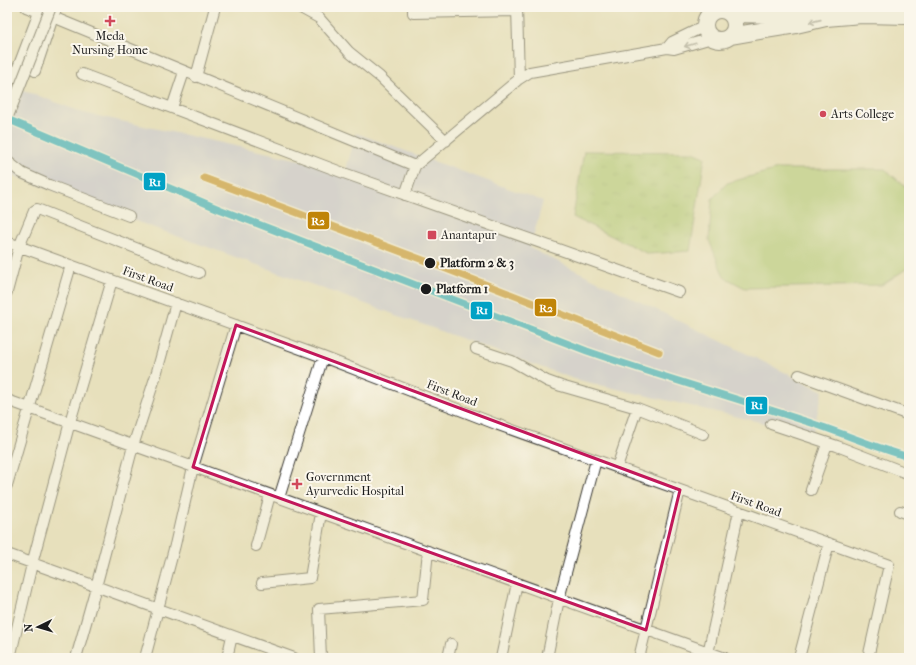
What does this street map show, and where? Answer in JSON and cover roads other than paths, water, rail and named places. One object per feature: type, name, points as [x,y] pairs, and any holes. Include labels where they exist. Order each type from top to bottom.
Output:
[{"type":"highway","points":[[714,17],[775,15],[821,7]]},
{"type":"highway","points":[[714,17],[722,40],[730,36],[796,25],[826,18],[862,15],[909,16]]},
{"type":"highway","points":[[714,17],[734,23],[733,32],[730,36]]},
{"type":"street","points":[[26,7],[40,10],[53,17],[196,77],[415,166]]},
{"type":"street","points":[[7,120],[51,7]]},
{"type":"street","points":[[35,71],[57,7]]},
{"type":"street","points":[[196,77],[215,7]]},
{"type":"street","points":[[299,7],[319,18],[349,52],[380,77],[446,141]]},
{"type":"street","points":[[413,7],[413,13],[517,9],[519,79]]},
{"type":"street","points":[[7,75],[14,78],[40,10]]},
{"type":"street","points":[[405,195],[415,166],[519,79],[530,72],[667,48],[674,49],[714,17]]},
{"type":"street","points":[[667,48],[672,42],[714,17]]},
{"type":"street","points":[[172,108],[184,72]]},
{"type":"street","points":[[82,74],[341,172],[679,292]]},
{"type":"street","points":[[7,161],[22,173],[129,216]]},
{"type":"street","points":[[7,292],[19,247],[34,211],[37,209],[199,273]]},
{"type":"street","name":"First Road","points":[[7,242],[323,357],[496,424],[889,565],[868,658]]},
{"type":"street","points":[[7,485],[71,265]]},
{"type":"street","points":[[10,658],[32,564],[70,422],[112,280]]},
{"type":"street","points":[[76,658],[133,446],[156,375],[176,303]]},
{"type":"street","points":[[145,658],[176,546],[193,467],[236,325]]},
{"type":"street","points":[[476,349],[517,363],[547,381],[637,408],[703,434]]},
{"type":"street","points":[[256,546],[275,496],[323,357]]},
{"type":"street","points":[[799,375],[909,415]]},
{"type":"street","points":[[7,400],[517,583],[646,630],[708,655],[725,658]]},
{"type":"street","points":[[617,467],[637,408]]},
{"type":"street","points":[[771,424],[827,444],[837,446],[909,474]]},
{"type":"street","points":[[811,490],[827,444]]},
{"type":"street","points":[[547,658],[559,599],[596,460]]},
{"type":"street","points":[[639,658],[680,490]]},
{"type":"street","points":[[708,655],[740,511]]},
{"type":"street","points":[[262,583],[310,578],[321,513]]},
{"type":"street","points":[[799,658],[829,544]]},
{"type":"street","points":[[321,658],[319,610],[423,600],[428,551]]},
{"type":"street","points":[[7,554],[96,588],[158,608],[291,658]]},
{"type":"street","points":[[501,658],[517,583]]},
{"type":"street","points":[[227,658],[232,636]]},
{"type":"street","points":[[448,658],[451,644]]},
{"type":"place","name":"Meda Nursing Home","points":[[110,21]]},
{"type":"place","name":"Arts College","points":[[823,114]]},
{"type":"place","name":"Anantapur","points":[[432,235]]},
{"type":"place","name":"Platform 2 & 3","points":[[430,263]]},
{"type":"place","name":"Platform 1","points":[[426,289]]},
{"type":"place","name":"Government Ayurvedic Hospital","points":[[297,484]]}]
